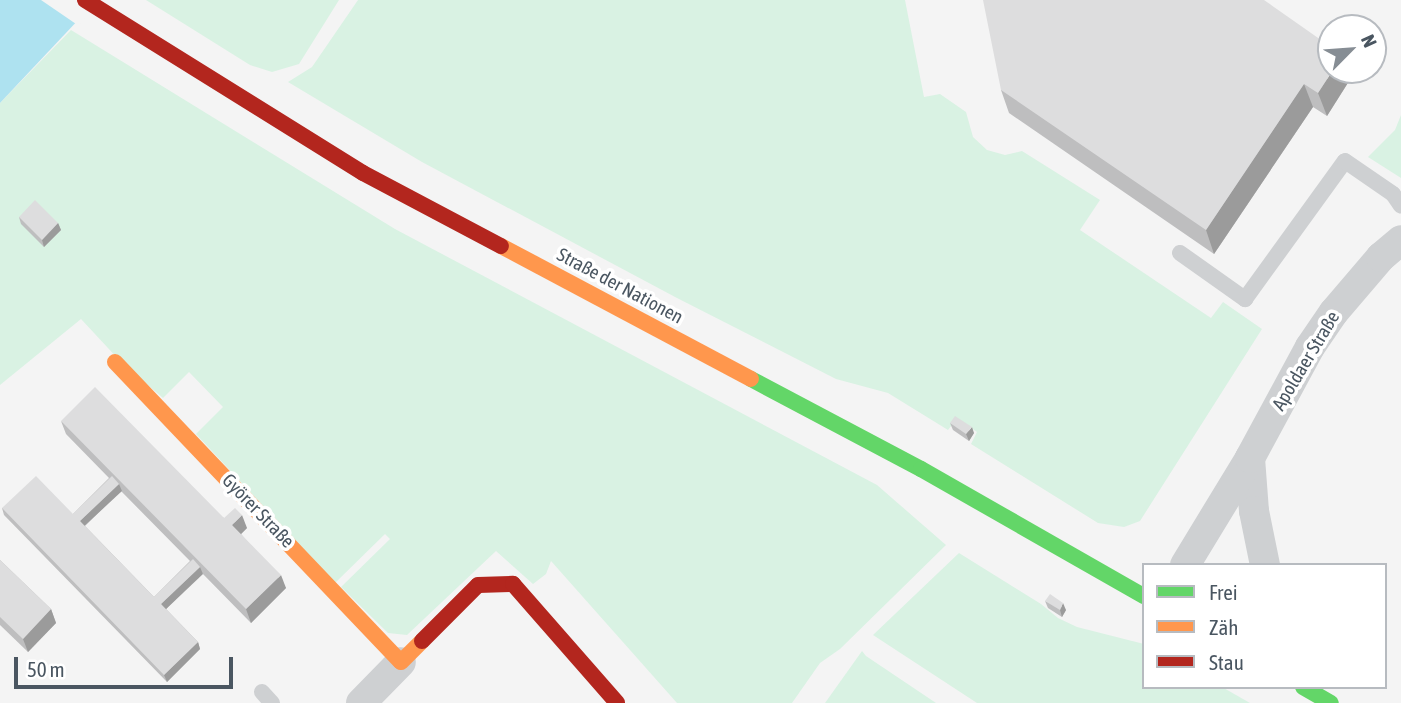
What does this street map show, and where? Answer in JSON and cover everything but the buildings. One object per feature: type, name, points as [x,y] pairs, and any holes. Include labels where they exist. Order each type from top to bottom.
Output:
[{"type":"main road","name":"Straße der Nationen","points":[[85,0],[363,173],[921,469],[1142,595]]},
{"type":"main road","name":"Györer Straße","points":[[115,362],[401,662]]},
{"type":"main road","points":[[401,662],[478,585],[513,584],[617,703]]},
{"type":"main road","points":[[1307,689],[1332,703]]},
{"type":"street","name":"Apoldaer Straße","points":[[1186,563],[1250,458],[1310,347],[1334,312],[1381,257],[1401,240]]},
{"type":"street","points":[[1250,458],[1254,512],[1265,563]]},
{"type":"street","points":[[361,703],[401,662]]},
{"type":"lane","points":[[1180,254],[1245,299],[1345,161],[1393,194],[1401,206]]},
{"type":"green space","points":[[146,0],[339,0],[299,64],[272,72],[250,65]]},
{"type":"green space","points":[[358,0],[905,0],[924,97],[940,94],[966,112],[973,137],[987,150],[1005,155],[1022,151],[1100,200],[1080,230],[1211,318],[1223,302],[1262,329],[1140,521],[1124,527],[1098,523],[971,444],[977,432],[957,418],[948,430],[888,393],[836,379],[422,162],[288,82],[312,67]]},
{"type":"green space","points":[[71,30],[395,229],[877,485],[946,545],[840,649],[820,663],[792,703],[677,703],[551,561],[546,574],[533,584],[496,551],[407,635],[388,633],[341,587],[390,539],[385,534],[335,583],[196,434],[223,407],[189,372],[163,398],[121,362],[81,319],[0,385],[0,103]]},
{"type":"green space","points":[[1401,115],[1401,178],[1368,157],[1395,130]]},
{"type":"green space","points":[[959,553],[1041,604],[1058,618],[1077,627],[1142,643],[1142,689],[1226,689],[1250,703],[977,703],[873,635]]},
{"type":"green space","points":[[862,651],[866,656],[936,703],[825,703]]},
{"type":"water","points":[[0,0],[97,0],[0,103]]},
{"type":"pier","points":[[41,0],[100,0],[79,26]]},
{"type":"traffic: fast","points":[[751,379],[921,469],[1142,595]]},
{"type":"traffic: fast","points":[[1306,689],[1331,703]]},
{"type":"traffic: slow","points":[[501,246],[751,379]]},
{"type":"traffic: slow","points":[[115,362],[401,662],[422,641]]},
{"type":"traffic: jam","points":[[85,0],[363,173],[501,246]]},
{"type":"traffic: jam","points":[[422,641],[478,585],[513,584],[617,703]]}]
